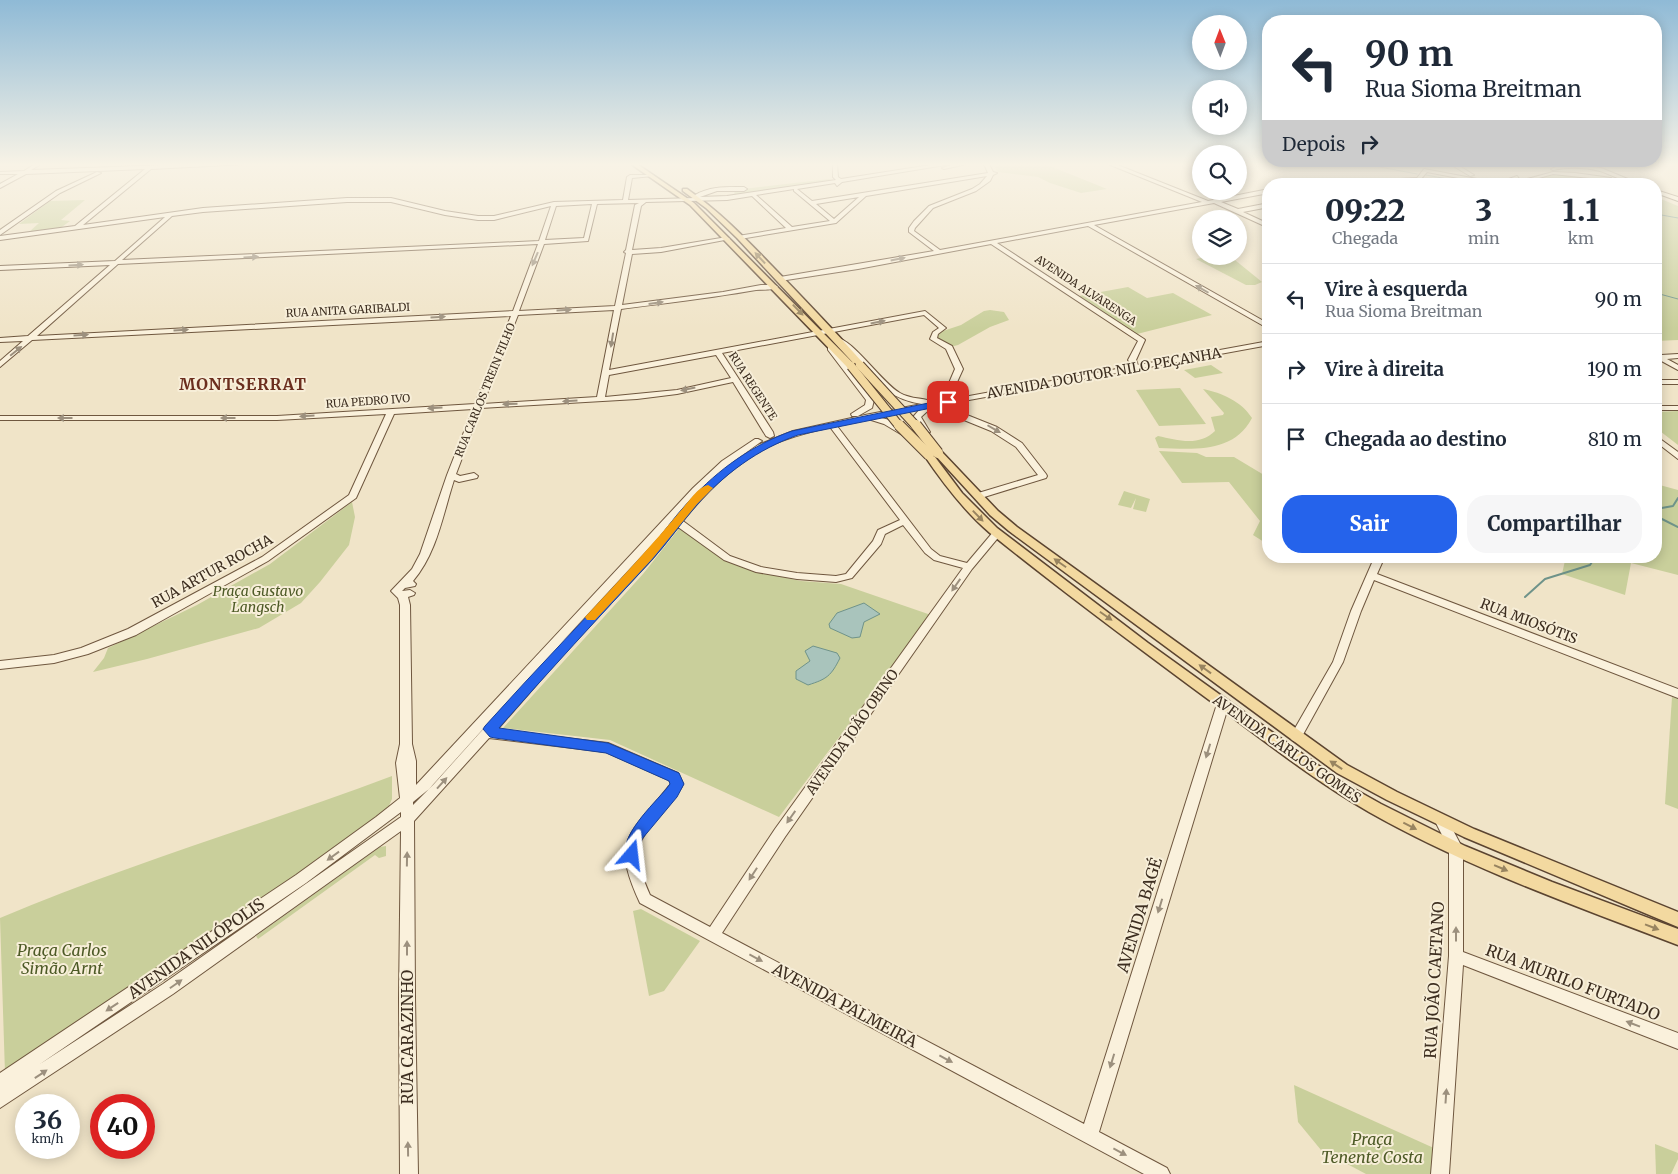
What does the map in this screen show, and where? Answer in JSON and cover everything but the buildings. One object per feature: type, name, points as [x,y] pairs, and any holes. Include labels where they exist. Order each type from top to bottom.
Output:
[{"type":"main road","name":"AVENIDA CARLOS GOMES","points":[[707,219],[909,416],[933,454],[980,518],[1061,584],[1223,704],[1335,785],[1366,804],[1456,849],[1545,887],[1678,937]]},
{"type":"main road","name":"AVENIDA CARLOS GOMES","points":[[721,219],[784,281],[826,334],[838,339],[892,420],[933,454]]},
{"type":"main road","name":"AVENIDA CARLOS GOMES","points":[[951,476],[978,496],[1012,529],[1342,769],[1440,821],[1656,909],[1678,920]]},
{"type":"main road","name":"AVENIDA CARLOS GOMES","points":[[1656,909],[1678,915]]},
{"type":"street","points":[[0,233],[20,219]]},
{"type":"street","points":[[77,228],[88,219]]},
{"type":"street","points":[[0,238],[137,219]]},
{"type":"street","points":[[0,365],[166,219]]},
{"type":"street","name":"RUA CARLOS TREIN FILHO","points":[[408,819],[402,755],[406,744],[408,589],[426,552],[452,474],[516,313],[549,219]]},
{"type":"street","points":[[0,268],[586,240],[591,219]]},
{"type":"street","points":[[600,400],[635,219]]},
{"type":"street","points":[[780,219],[792,229]]},
{"type":"street","points":[[830,219],[834,222]]},
{"type":"street","points":[[740,237],[834,222],[838,219]]},
{"type":"street","points":[[925,219],[916,228],[917,232],[941,251]]},
{"type":"street","points":[[784,281],[1116,219]]},
{"type":"street","points":[[1088,224],[1262,323]]},
{"type":"street","points":[[628,252],[661,250],[728,239]]},
{"type":"street","name":"AVENIDA ALVARENGA","points":[[992,242],[1140,339],[1133,353]]},
{"type":"street","name":"RUA ANITA GARIBALDI","points":[[0,340],[617,308],[771,283]]},
{"type":"street","points":[[606,373],[826,334],[925,313],[943,328],[935,333],[933,339],[949,348],[955,356],[959,369],[949,391],[931,403],[917,417],[922,426],[901,430]]},
{"type":"street","name":"AVENIDA CARLOS GOMES","points":[[826,334],[867,394]]},
{"type":"street","name":"AVENIDA CARLOS GOMES","points":[[838,339],[848,346],[888,389],[906,400],[931,403]]},
{"type":"street","name":"AVENIDA DOUTOR NILO PEÇANHA","points":[[408,819],[491,732],[561,649],[649,557],[693,502],[726,471],[772,441],[832,424],[958,396],[1262,342]]},
{"type":"street","name":"AVENIDA DOUTOR NILO PEÇANHA","points":[[407,802],[710,476],[732,456],[771,434],[855,414],[931,403],[1145,366],[1262,342]]},
{"type":"street","name":"RUA REGENTE","points":[[718,352],[771,434]]},
{"type":"street","points":[[1662,354],[1678,352]]},
{"type":"street","points":[[1133,353],[1132,360],[1135,364],[1145,366]]},
{"type":"street","points":[[1123,366],[1133,353]]},
{"type":"street","points":[[1662,355],[1678,356]]},
{"type":"street","points":[[1662,358],[1678,368]]},
{"type":"street","name":"RUA PEDRO IVO","points":[[0,418],[277,418],[479,405],[600,400],[677,392],[736,379]]},
{"type":"street","points":[[1662,382],[1678,382]]},
{"type":"street","points":[[855,414],[869,406],[870,400],[867,394],[883,393],[888,389]]},
{"type":"street","points":[[949,391],[958,396]]},
{"type":"street","points":[[931,403],[994,429],[1019,445],[1042,476],[978,496]]},
{"type":"street","points":[[1662,408],[1678,408]]},
{"type":"street","name":"RUA ARTUR ROCHA","points":[[0,665],[54,659],[132,632],[265,559],[353,496],[391,411]]},
{"type":"street","name":"AVENIDA CARLOS GOMES","points":[[865,417],[881,420],[901,430],[951,476]]},
{"type":"street","points":[[832,424],[928,551],[937,558],[969,567]]},
{"type":"street","name":"AVENIDA CARLOS GOMES","points":[[922,426],[951,476]]},
{"type":"street","points":[[1662,443],[1678,456]]},
{"type":"street","points":[[710,476],[721,469],[726,471]]},
{"type":"street","points":[[452,474],[459,479],[474,476]]},
{"type":"street","points":[[678,510],[675,519],[678,522],[727,558],[759,570],[797,576],[844,579],[849,576],[878,542],[881,532],[904,521]]},
{"type":"street","name":"AVENIDA JOÃO OBINO","points":[[713,935],[780,833],[969,567],[998,533]]},
{"type":"street","points":[[1296,737],[1338,662],[1377,563]]},
{"type":"street","name":"RUA MIOSÓTIS","points":[[1371,575],[1488,622],[1678,694]]},
{"type":"street","name":"AVENIDA BAGÉ","points":[[1089,1136],[1223,704]]},
{"type":"street","name":"AVENIDA PALMEIRA","points":[[491,732],[608,748],[674,777],[677,784],[672,793],[635,837],[632,855],[635,876],[645,899],[1161,1174]]},
{"type":"street","name":"RUA CARLOS TREIN FILHO","points":[[406,744],[410,753],[411,773],[407,802]]},
{"type":"street","points":[[411,773],[414,778],[419,779],[434,775]]},
{"type":"street","name":"AVENIDA NILÓPOLIS","points":[[0,1082],[301,879],[407,802]]},
{"type":"street","points":[[381,821],[400,817],[408,819]]},
{"type":"street","name":"RUA CARAZINHO","points":[[408,819],[406,997],[409,1174]]},
{"type":"street","name":"AVENIDA NILÓPOLIS","points":[[0,1100],[168,989],[408,819]]},
{"type":"street","name":"RUA JOÃO CAETANO","points":[[1440,821],[1456,849],[1456,956],[1440,1174]]},
{"type":"street","name":"RUA MURILO FURTADO","points":[[1456,956],[1678,1041]]},
{"type":"green space","points":[[26,219],[62,219],[61,220],[70,221],[59,229],[28,233],[39,223],[19,224]]},
{"type":"green space","points":[[1662,219],[1678,219],[1678,340],[1662,341]]},
{"type":"green space","points":[[1208,265],[1241,265],[1262,282],[1255,285],[1246,285]]},
{"type":"green space","points":[[1128,287],[1147,298],[1173,293],[1212,315],[1137,334],[1079,296]]},
{"type":"green space","points":[[984,311],[1004,312],[1009,320],[990,327],[958,345],[950,347],[935,338],[937,333],[961,325]]},
{"type":"green space","points":[[1211,365],[1223,373],[1195,378],[1184,370]]},
{"type":"green space","points":[[1180,388],[1206,424],[1159,426],[1136,390]]},
{"type":"green space","points":[[1203,389],[1224,395],[1237,402],[1248,412],[1252,418],[1244,430],[1223,444],[1211,447],[1159,448],[1155,438],[1158,436],[1195,441],[1209,436],[1215,431],[1211,417],[1223,415],[1224,413]]},
{"type":"green space","points":[[1678,411],[1678,445],[1662,433],[1662,412]]},
{"type":"green space","points":[[1159,451],[1197,453],[1206,457],[1234,457],[1262,474],[1262,541],[1253,535],[1260,521],[1229,482],[1182,483]]},
{"type":"green space","points":[[1662,486],[1678,490],[1678,575],[1631,563],[1662,563]]},
{"type":"green space","points":[[1124,491],[1150,499],[1146,512],[1133,509],[1136,498],[1131,508],[1118,505]]},
{"type":"green space","name":"Praça Gustavo Langsch","points":[[352,502],[355,517],[349,545],[301,603],[259,628],[93,672],[104,658],[108,648],[197,605],[270,564]]},
{"type":"green space","points":[[681,526],[730,561],[763,573],[801,581],[841,584],[931,615],[779,817],[610,740],[503,728],[643,574]]},
{"type":"green space","points":[[1564,563],[1631,563],[1625,595],[1562,574]]},
{"type":"green space","points":[[1672,697],[1678,699],[1678,809],[1665,804]]},
{"type":"green space","name":"Praça Carlos Simão Arnt","points":[[392,776],[392,799],[388,808],[262,899],[209,932],[5,1073],[0,918],[146,862]]},
{"type":"green space","points":[[386,846],[386,856],[379,858],[375,855],[258,939],[256,936],[380,847]]},
{"type":"green space","points":[[641,909],[700,941],[664,991],[649,996],[633,911]]},
{"type":"green space","name":"Praça Tenente Costa","points":[[1294,1085],[1436,1149],[1435,1174],[1366,1174],[1321,1150],[1298,1122]]},
{"type":"green space","points":[[1655,1144],[1678,1153],[1678,1159],[1671,1174],[1656,1174]]},
{"type":"water","points":[[864,603],[880,614],[864,622],[860,637],[852,638],[830,628],[829,624],[837,613]]},
{"type":"water","points":[[813,646],[837,653],[840,658],[828,676],[808,685],[796,679],[796,671],[810,661],[805,651]]},
{"type":"waterway","points":[[1662,295],[1678,299]]},
{"type":"waterway","points":[[1662,508],[1673,506],[1678,498]]},
{"type":"waterway","points":[[1662,519],[1678,527]]},
{"type":"waterway","points":[[1525,597],[1545,579],[1591,563]]},
{"type":"slow traffic","points":[[591,617],[649,557],[693,502],[708,488]]},
{"type":"district","name":"MONTSERRAT","points":[[243,384]]},
{"type":"route","points":[[632,855],[635,837],[672,793],[677,784],[674,777],[608,748],[495,733],[490,729],[561,649],[649,557],[693,502],[726,471],[772,441],[796,433],[865,417],[948,402]]}]
